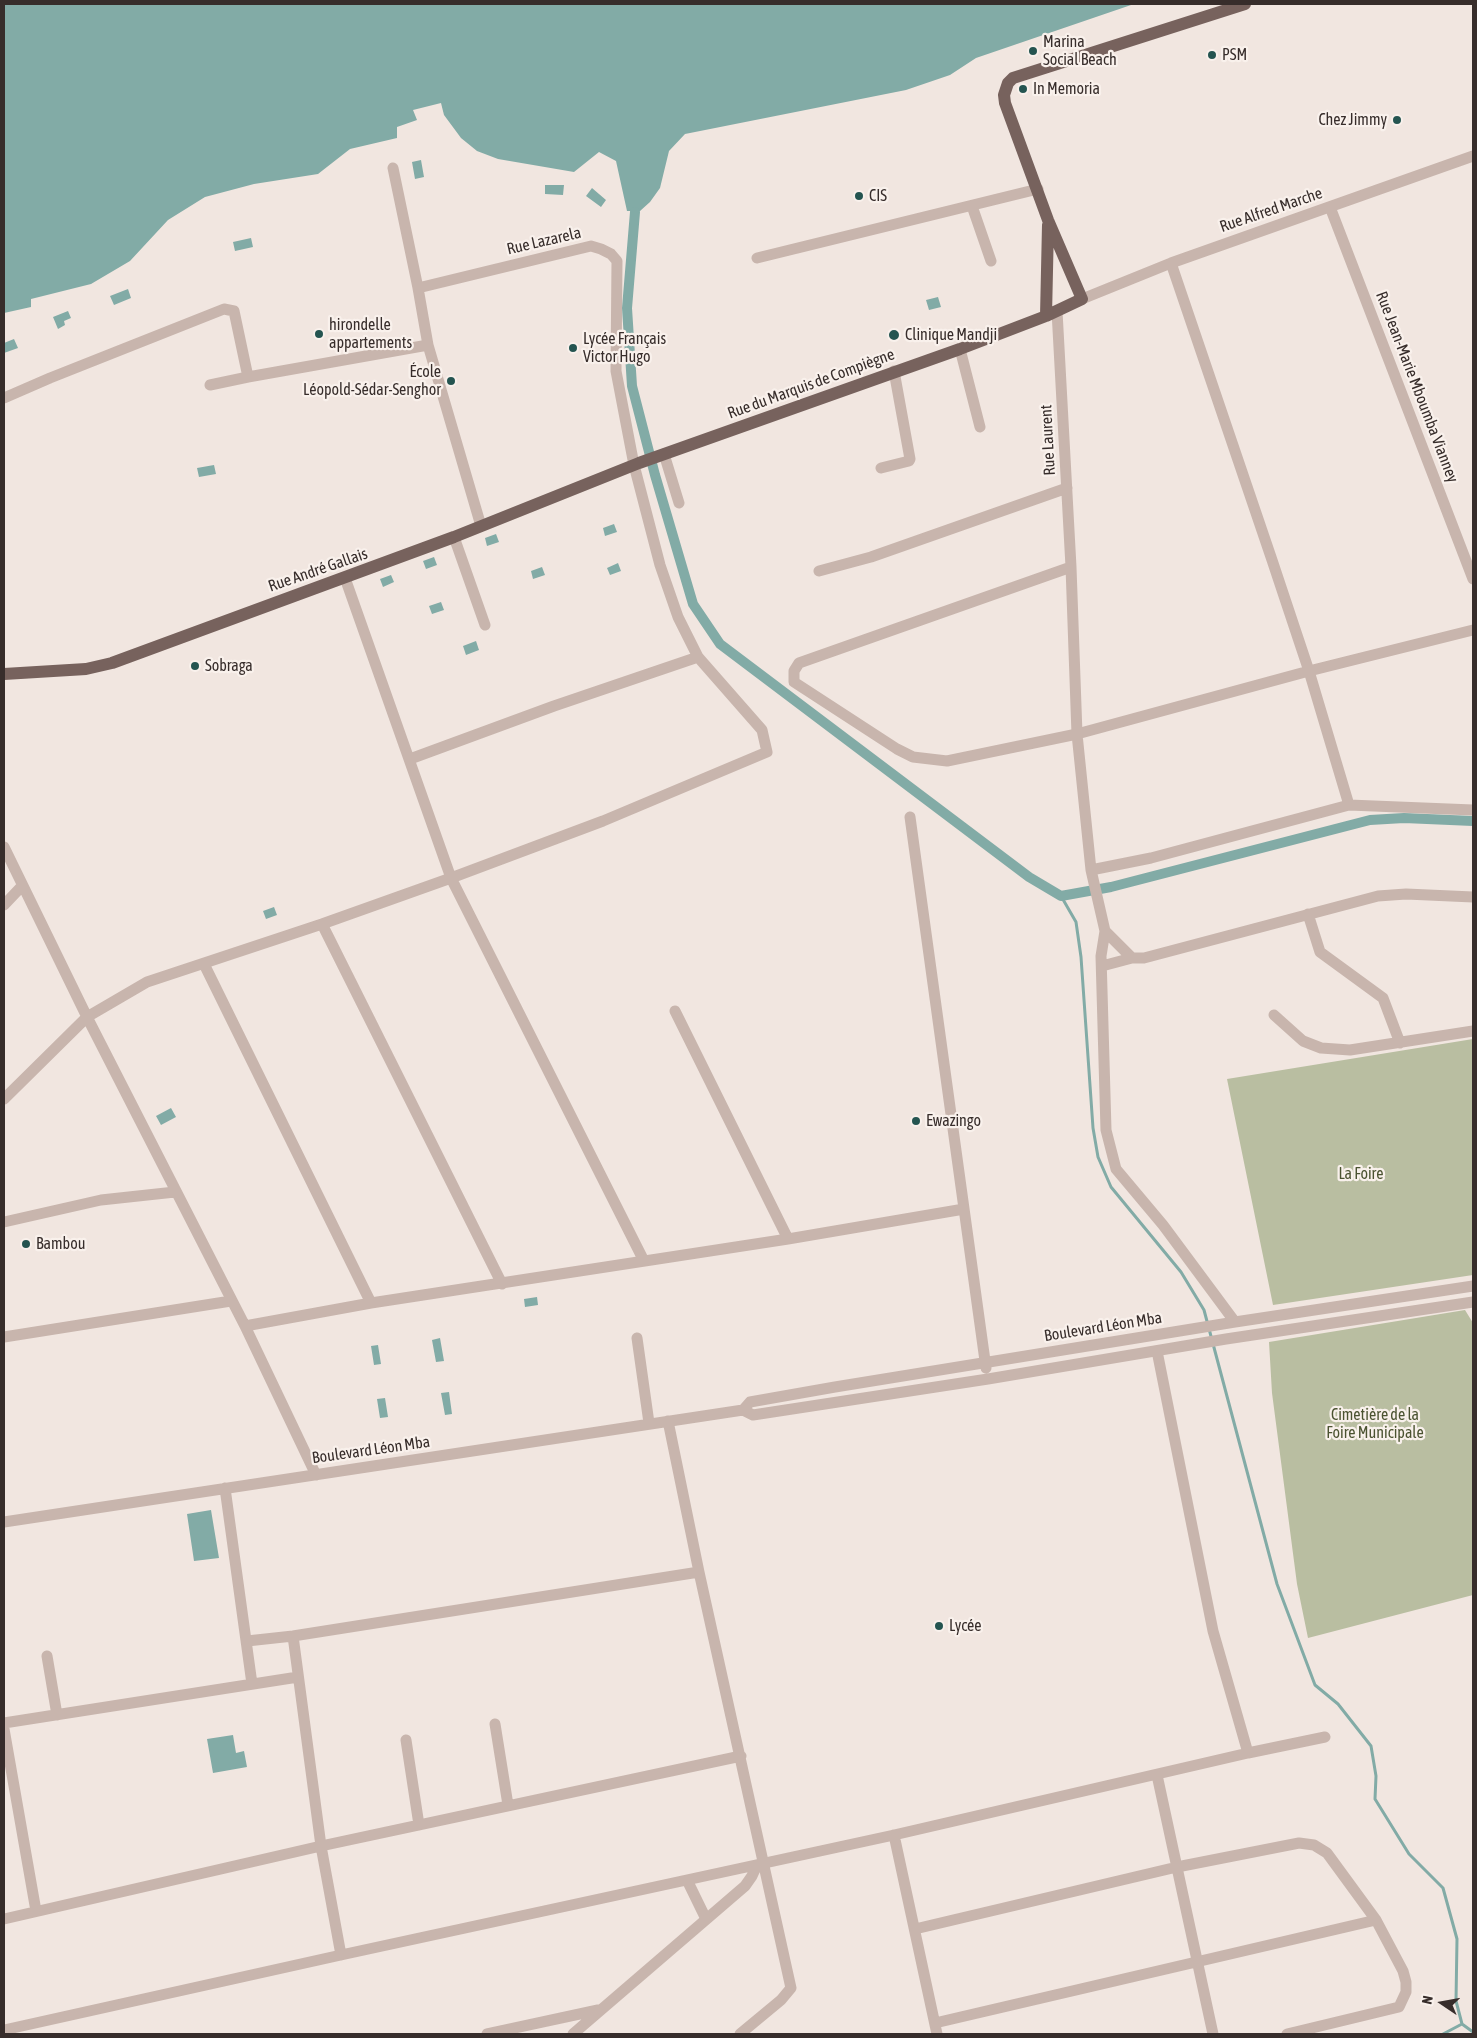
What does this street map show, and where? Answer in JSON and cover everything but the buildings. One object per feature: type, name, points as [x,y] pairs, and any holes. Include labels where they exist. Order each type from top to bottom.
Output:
[{"type":"main road","points":[[1082,299],[1048,220],[1005,102],[1004,95],[1008,83],[1013,78],[1245,4]]},
{"type":"main road","points":[[1048,220],[1051,313]]},
{"type":"main road","name":"Rue du Marquis de Compiègne","points":[[637,464],[960,349],[1082,299]]},
{"type":"main road","name":"Rue André Gallais","points":[[4,674],[86,669],[112,663],[454,537],[637,464]]},
{"type":"street","name":"Rue Alfred Marche","points":[[1082,299],[1171,263],[1473,156]]},
{"type":"street","points":[[393,168],[428,345],[481,526]]},
{"type":"street","points":[[757,258],[1038,189]]},
{"type":"street","points":[[972,206],[991,261]]},
{"type":"street","name":"Rue Jean-Marie Mboumba Vianney","points":[[1330,207],[1473,579]]},
{"type":"street","name":"Rue Lazarela","points":[[418,288],[592,246],[611,254],[617,261],[616,371],[660,565],[678,617],[698,657],[762,730],[768,752],[603,821],[451,878]]},
{"type":"street","points":[[1171,263],[1309,672],[1348,805]]},
{"type":"street","points":[[4,398],[224,309],[234,311],[248,377]]},
{"type":"street","name":"Rue Laurent","points":[[1051,313],[1067,488],[1077,734],[1091,874],[1100,904],[1105,931],[1102,944],[1102,966],[1106,1130],[1116,1169],[1163,1225],[1235,1322]]},
{"type":"street","points":[[210,385],[428,345]]},
{"type":"street","points":[[960,349],[980,427]]},
{"type":"street","points":[[881,468],[909,461],[910,459],[894,371]]},
{"type":"street","points":[[662,455],[679,503]]},
{"type":"street","points":[[819,571],[871,557],[1067,488]]},
{"type":"street","points":[[454,537],[485,625]]},
{"type":"street","points":[[1071,567],[798,663],[794,671],[794,682],[913,758],[947,761],[1077,734],[1473,630]]},
{"type":"street","points":[[345,578],[451,878],[644,1261]]},
{"type":"street","points":[[410,759],[554,706],[698,657]]},
{"type":"street","points":[[1091,874],[1348,805],[1473,810]]},
{"type":"street","points":[[910,817],[988,1379]]},
{"type":"street","points":[[4,847],[175,1192],[245,1326],[316,1475]]},
{"type":"street","points":[[4,1099],[87,1017],[146,982],[322,924],[451,878]]},
{"type":"street","points":[[4,905],[22,886]]},
{"type":"street","points":[[1102,966],[1132,958],[1144,958],[1378,896],[1406,894],[1473,897]]},
{"type":"street","points":[[1308,914],[1320,952],[1383,998],[1400,1042]]},
{"type":"street","points":[[322,924],[502,1284]]},
{"type":"street","points":[[1105,931],[1132,958]]},
{"type":"street","points":[[204,964],[371,1303]]},
{"type":"street","points":[[675,1011],[788,1238]]},
{"type":"street","points":[[1274,1015],[1302,1041],[1321,1048],[1350,1050],[1473,1031]]},
{"type":"street","points":[[4,1222],[101,1200],[175,1192]]},
{"type":"street","points":[[245,1326],[371,1303],[502,1284],[964,1209]]},
{"type":"street","name":"Boulevard Léon Mba","points":[[743,1410],[750,1402],[1208,1326],[1473,1286]]},
{"type":"street","points":[[4,1337],[231,1301]]},
{"type":"street","name":"Boulevard Léon Mba","points":[[4,1522],[743,1410],[753,1416],[1236,1337],[1473,1302]]},
{"type":"street","points":[[637,1338],[649,1424]]},
{"type":"street","points":[[1157,1351],[1213,1631],[1248,1752]]},
{"type":"street","points":[[668,1421],[699,1572],[741,1756],[760,1865],[791,1988],[782,2000],[740,2034]]},
{"type":"street","points":[[225,1488],[252,1684]]},
{"type":"street","points":[[247,1641],[293,1636],[699,1572]]},
{"type":"street","points":[[293,1636],[321,1846],[341,1954]]},
{"type":"street","points":[[47,1656],[57,1715]]},
{"type":"street","points":[[4,1723],[298,1677]]},
{"type":"street","points":[[495,1724],[508,1805]]},
{"type":"street","points":[[4,1729],[36,1911]]},
{"type":"street","points":[[4,2030],[341,1954],[760,1865],[1157,1775],[1248,1752],[1325,1737]]},
{"type":"street","points":[[406,1740],[419,1825]]},
{"type":"street","points":[[4,1919],[321,1846],[741,1756]]},
{"type":"street","points":[[1157,1775],[1213,2034]]},
{"type":"street","points":[[894,1835],[936,2029],[1376,1920]]},
{"type":"street","points":[[915,1929],[1177,1867],[1300,1843],[1314,1845],[1327,1852],[1376,1920],[1403,1971],[1406,1992],[1399,2007],[1287,2034]]},
{"type":"street","points":[[573,2034],[749,1882],[760,1865]]},
{"type":"street","points":[[687,1880],[706,1919]]},
{"type":"street","points":[[487,2034],[601,2010]]},
{"type":"green space","name":"La Foire","points":[[1473,1039],[1473,1275],[1273,1305],[1227,1079]]},
{"type":"green space","name":"Cimetière de la Foire Municipale","points":[[1465,1310],[1473,1323],[1473,1595],[1308,1638],[1297,1584],[1272,1393],[1269,1342]]},
{"type":"water","points":[[4,4],[1134,4],[976,58],[950,75],[906,90],[685,134],[669,151],[660,188],[650,202],[640,211],[627,211],[616,161],[599,152],[574,172],[498,159],[477,151],[461,138],[444,115],[441,103],[413,110],[417,120],[397,127],[397,138],[350,149],[318,174],[254,184],[205,197],[168,220],[130,261],[91,284],[31,299],[31,307],[4,313]]},
{"type":"water","points":[[421,160],[424,177],[415,179],[412,162]]},
{"type":"water","points":[[545,185],[564,185],[563,195],[545,194]]},
{"type":"water","points":[[592,188],[606,200],[601,207],[586,196]]},
{"type":"water","points":[[251,238],[253,247],[235,251],[233,242]]},
{"type":"water","points":[[128,289],[131,298],[114,305],[110,296]]},
{"type":"water","points":[[938,297],[941,307],[929,310],[926,300]]},
{"type":"water","points":[[68,311],[71,318],[64,321],[65,325],[58,329],[53,317]]},
{"type":"water","points":[[14,339],[18,348],[4,353],[4,343]]},
{"type":"water","points":[[214,465],[216,474],[199,477],[197,468]]},
{"type":"water","points":[[614,524],[617,532],[605,536],[603,528]]},
{"type":"water","points":[[496,534],[499,542],[487,546],[485,538]]},
{"type":"water","points":[[434,557],[437,565],[426,569],[423,561]]},
{"type":"water","points":[[618,563],[621,571],[610,575],[607,568]]},
{"type":"water","points":[[542,567],[545,575],[533,579],[531,571]]},
{"type":"water","points":[[391,575],[394,582],[383,587],[380,579]]},
{"type":"water","points":[[441,602],[444,610],[432,614],[429,606]]},
{"type":"water","points":[[476,641],[479,650],[466,655],[463,646]]},
{"type":"water","points":[[274,907],[277,915],[266,919],[263,911]]},
{"type":"water","points":[[171,1108],[176,1117],[161,1125],[156,1116]]},
{"type":"water","points":[[537,1297],[538,1305],[525,1307],[524,1299]]},
{"type":"water","points":[[440,1338],[444,1361],[436,1362],[432,1340]]},
{"type":"water","points":[[378,1345],[381,1364],[374,1365],[371,1346]]},
{"type":"water","points":[[449,1392],[452,1414],[445,1415],[441,1393]]},
{"type":"water","points":[[385,1398],[388,1417],[380,1418],[377,1399]]},
{"type":"water","points":[[211,1510],[219,1558],[194,1561],[187,1514]]},
{"type":"water","points":[[233,1735],[236,1753],[244,1751],[247,1767],[213,1773],[207,1739]]},
{"type":"waterway","points":[[635,212],[627,308],[632,386],[655,475],[693,604],[720,644],[1029,877],[1061,896],[1111,887],[1370,820],[1404,818],[1473,821]]},
{"type":"waterway","points":[[1061,896],[1076,922],[1081,957],[1093,1128],[1098,1157],[1111,1187],[1181,1272],[1204,1310],[1277,1584],[1315,1685],[1338,1704],[1371,1746],[1376,1776],[1375,1799],[1409,1854],[1443,1888],[1457,1939],[1456,2001],[1462,2024],[1473,2032]]},
{"type":"waterway","points":[[1443,2034],[1462,2024]]},
{"type":"place","name":"Marina Social Beach","points":[[1033,51]]},
{"type":"place","name":"PSM","points":[[1212,55]]},
{"type":"place","name":"In Memoria","points":[[1023,89]]},
{"type":"place","name":"Chez Jimmy","points":[[1397,120]]},
{"type":"place","name":"CIS","points":[[859,196]]},
{"type":"place","name":"hirondelle appartements","points":[[319,334]]},
{"type":"place","name":"Clinique Mandji","points":[[894,335]]},
{"type":"place","name":"Lycée Français Victor Hugo","points":[[573,348]]},
{"type":"place","name":"École Léopold-Sédar-Senghor","points":[[451,381]]},
{"type":"place","name":"Sobraga","points":[[195,666]]},
{"type":"place","name":"Ewazingo","points":[[916,1121]]},
{"type":"place","name":"Bambou","points":[[26,1244]]},
{"type":"place","name":"Lycée","points":[[939,1626]]}]
